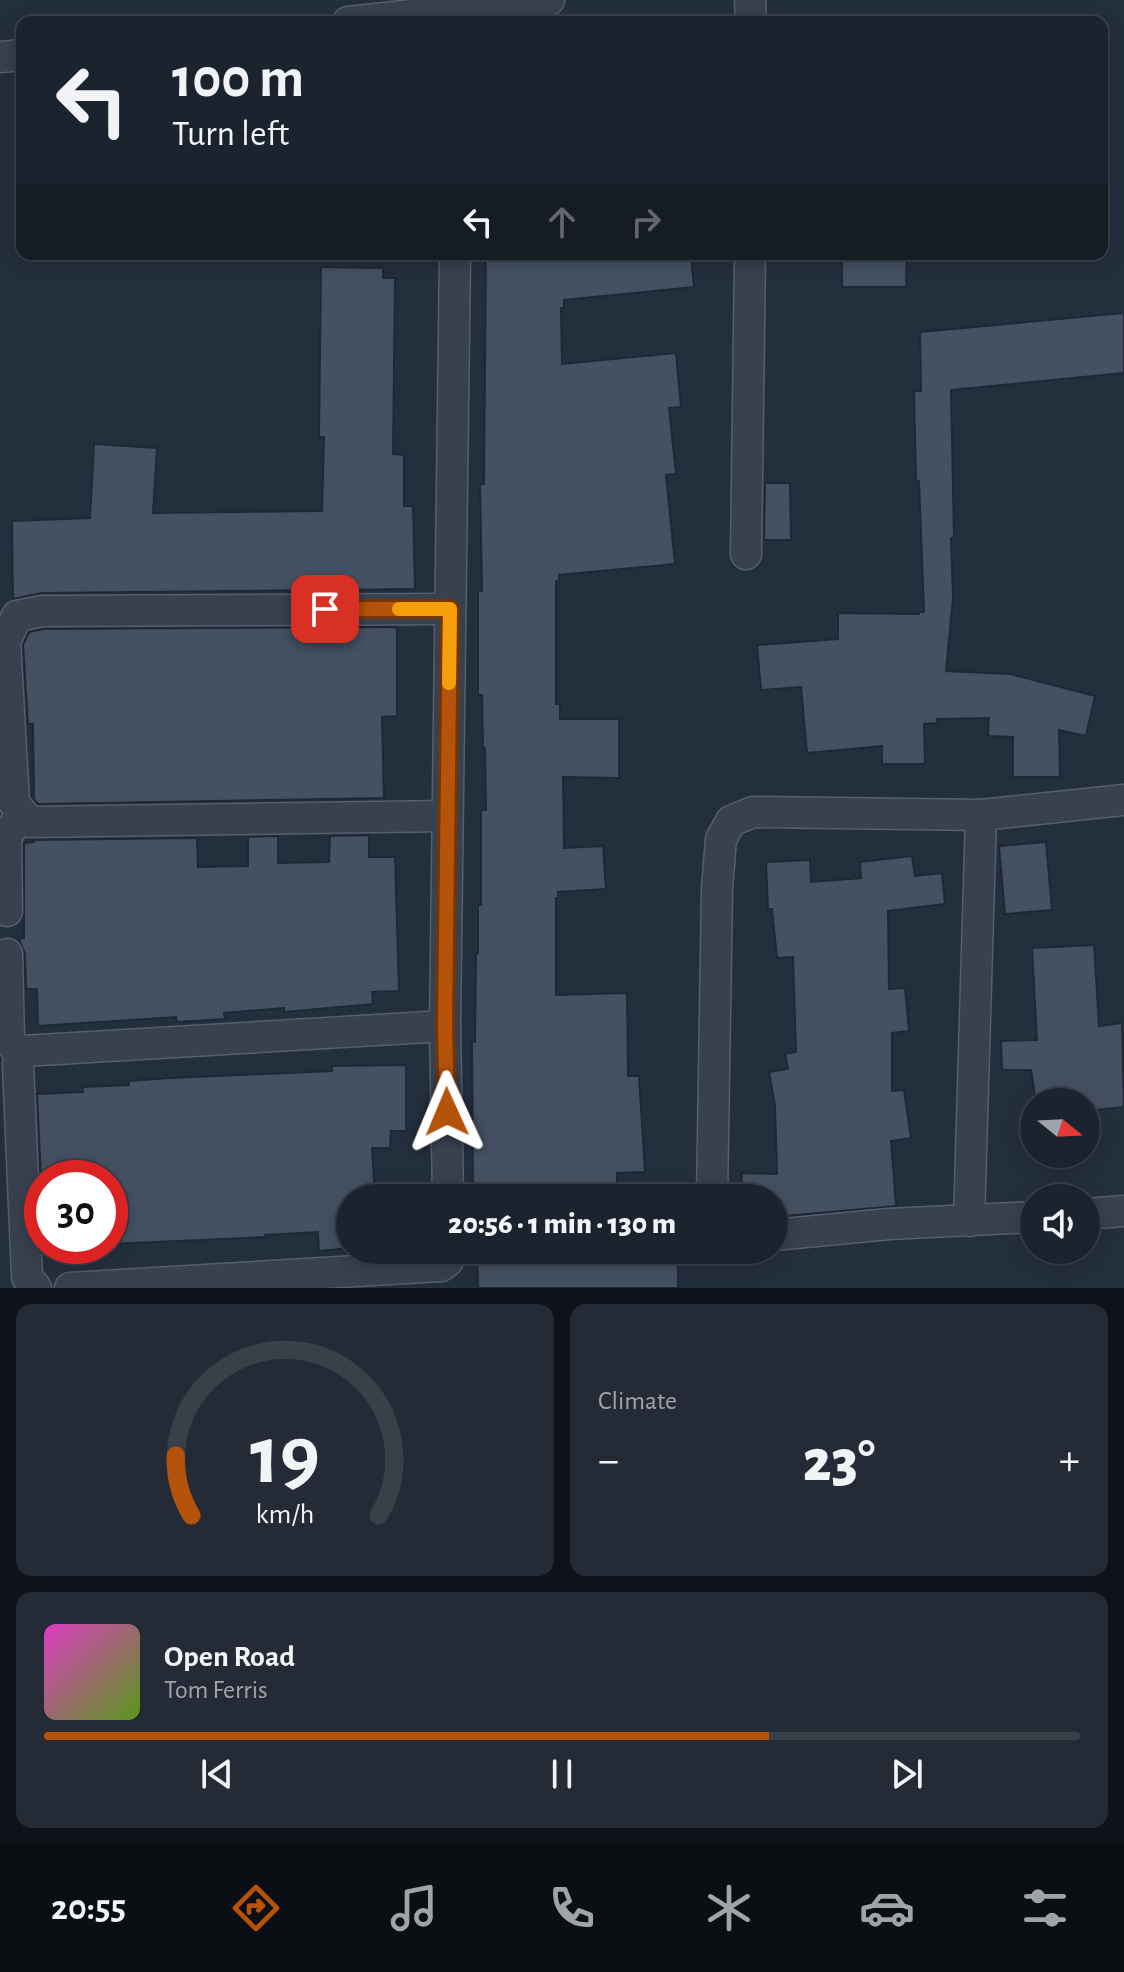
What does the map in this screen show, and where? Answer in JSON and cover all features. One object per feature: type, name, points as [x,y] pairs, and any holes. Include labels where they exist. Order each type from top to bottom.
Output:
[{"type":"street","points":[[458,16],[549,0]]},
{"type":"street","points":[[448,1184],[445,1026],[455,260]]},
{"type":"street","points":[[746,554],[750,260]]},
{"type":"street","points":[[447,816],[29,822],[14,803],[5,641],[17,616],[42,611],[450,609]]},
{"type":"street","points":[[712,1184],[717,889],[721,839],[731,821],[753,812],[981,815],[1124,800]]},
{"type":"street","points":[[7,911],[6,837],[22,813]]},
{"type":"street","points":[[969,1221],[981,815]]},
{"type":"street","points":[[7,954],[9,1039],[20,1055]]},
{"type":"street","points":[[30,1286],[18,1064],[23,1051],[445,1026]]},
{"type":"street","points":[[1100,1213],[1124,1211]]},
{"type":"street","points":[[788,1234],[889,1224],[1020,1218]]},
{"type":"street","points":[[70,1288],[444,1264]]},
{"type":"building","points":[[486,260],[692,260],[694,287],[564,300],[564,308],[561,308],[562,364],[676,353],[681,407],[669,408],[676,474],[666,475],[675,564],[559,575],[559,581],[556,581],[556,704],[560,704],[560,719],[619,719],[619,778],[563,777],[564,848],[603,846],[606,889],[558,892],[556,898],[556,995],[627,993],[628,1076],[639,1076],[645,1172],[617,1173],[617,1184],[473,1184],[472,1042],[475,1042],[478,905],[481,905],[481,810],[486,810],[482,695],[478,695],[478,591],[482,591],[480,484],[484,484]]},
{"type":"building","points":[[842,260],[907,260],[906,287],[842,287]]},
{"type":"building","points":[[321,267],[383,268],[383,278],[395,278],[393,454],[404,455],[404,506],[413,506],[415,589],[42,593],[13,599],[12,521],[90,518],[94,444],[157,448],[153,513],[322,511],[324,437],[319,437]]},
{"type":"building","points":[[1124,313],[1124,373],[951,390],[953,598],[946,671],[1010,674],[1095,696],[1086,736],[1059,730],[1060,777],[1013,777],[1013,737],[988,736],[989,718],[937,719],[937,723],[924,724],[925,764],[882,764],[882,746],[807,753],[801,687],[761,690],[757,645],[838,639],[838,613],[924,612],[914,391],[921,391],[920,332]]},
{"type":"building","points":[[765,483],[790,483],[791,540],[764,540]]},
{"type":"building","points":[[397,627],[397,716],[382,717],[384,798],[38,804],[34,799],[33,724],[28,724],[23,645],[29,632],[44,629]]},
{"type":"building","points":[[369,835],[369,857],[395,857],[399,991],[372,992],[373,1004],[284,1012],[284,1008],[224,1013],[225,1019],[177,1022],[176,1017],[38,1026],[37,989],[26,989],[25,954],[20,942],[20,938],[24,938],[24,843],[34,840],[197,838],[198,867],[248,866],[248,837],[278,836],[278,863],[329,862],[330,836]]},
{"type":"building","points":[[1046,842],[1052,910],[1005,914],[999,846]]},
{"type":"building","points":[[912,856],[915,876],[942,873],[945,904],[888,911],[889,989],[905,988],[909,1031],[892,1033],[892,1091],[904,1090],[911,1138],[891,1141],[896,1206],[788,1216],[788,1184],[742,1184],[742,1173],[777,1174],[775,1105],[769,1072],[788,1069],[785,1054],[796,1052],[793,957],[777,958],[772,909],[768,909],[766,862],[810,860],[811,882],[861,878],[860,862]]},
{"type":"building","points":[[1094,945],[1099,1026],[1122,1023],[1124,1107],[1100,1110],[1100,1088],[1034,1088],[1031,1070],[1002,1070],[1001,1041],[1037,1040],[1032,948]]},
{"type":"building","points":[[406,1065],[406,1131],[391,1131],[390,1148],[372,1148],[374,1184],[336,1184],[336,1249],[319,1251],[318,1232],[128,1243],[128,1160],[40,1160],[37,1094],[83,1092],[83,1087],[129,1085],[129,1081],[332,1071],[332,1066]]},
{"type":"building","points":[[477,1264],[678,1264],[678,1288],[478,1288]]},
{"type":"slow traffic","points":[[399,609],[450,609],[449,683]]},
{"type":"route","points":[[325,609],[450,609],[445,1026],[447,1112]]}]
